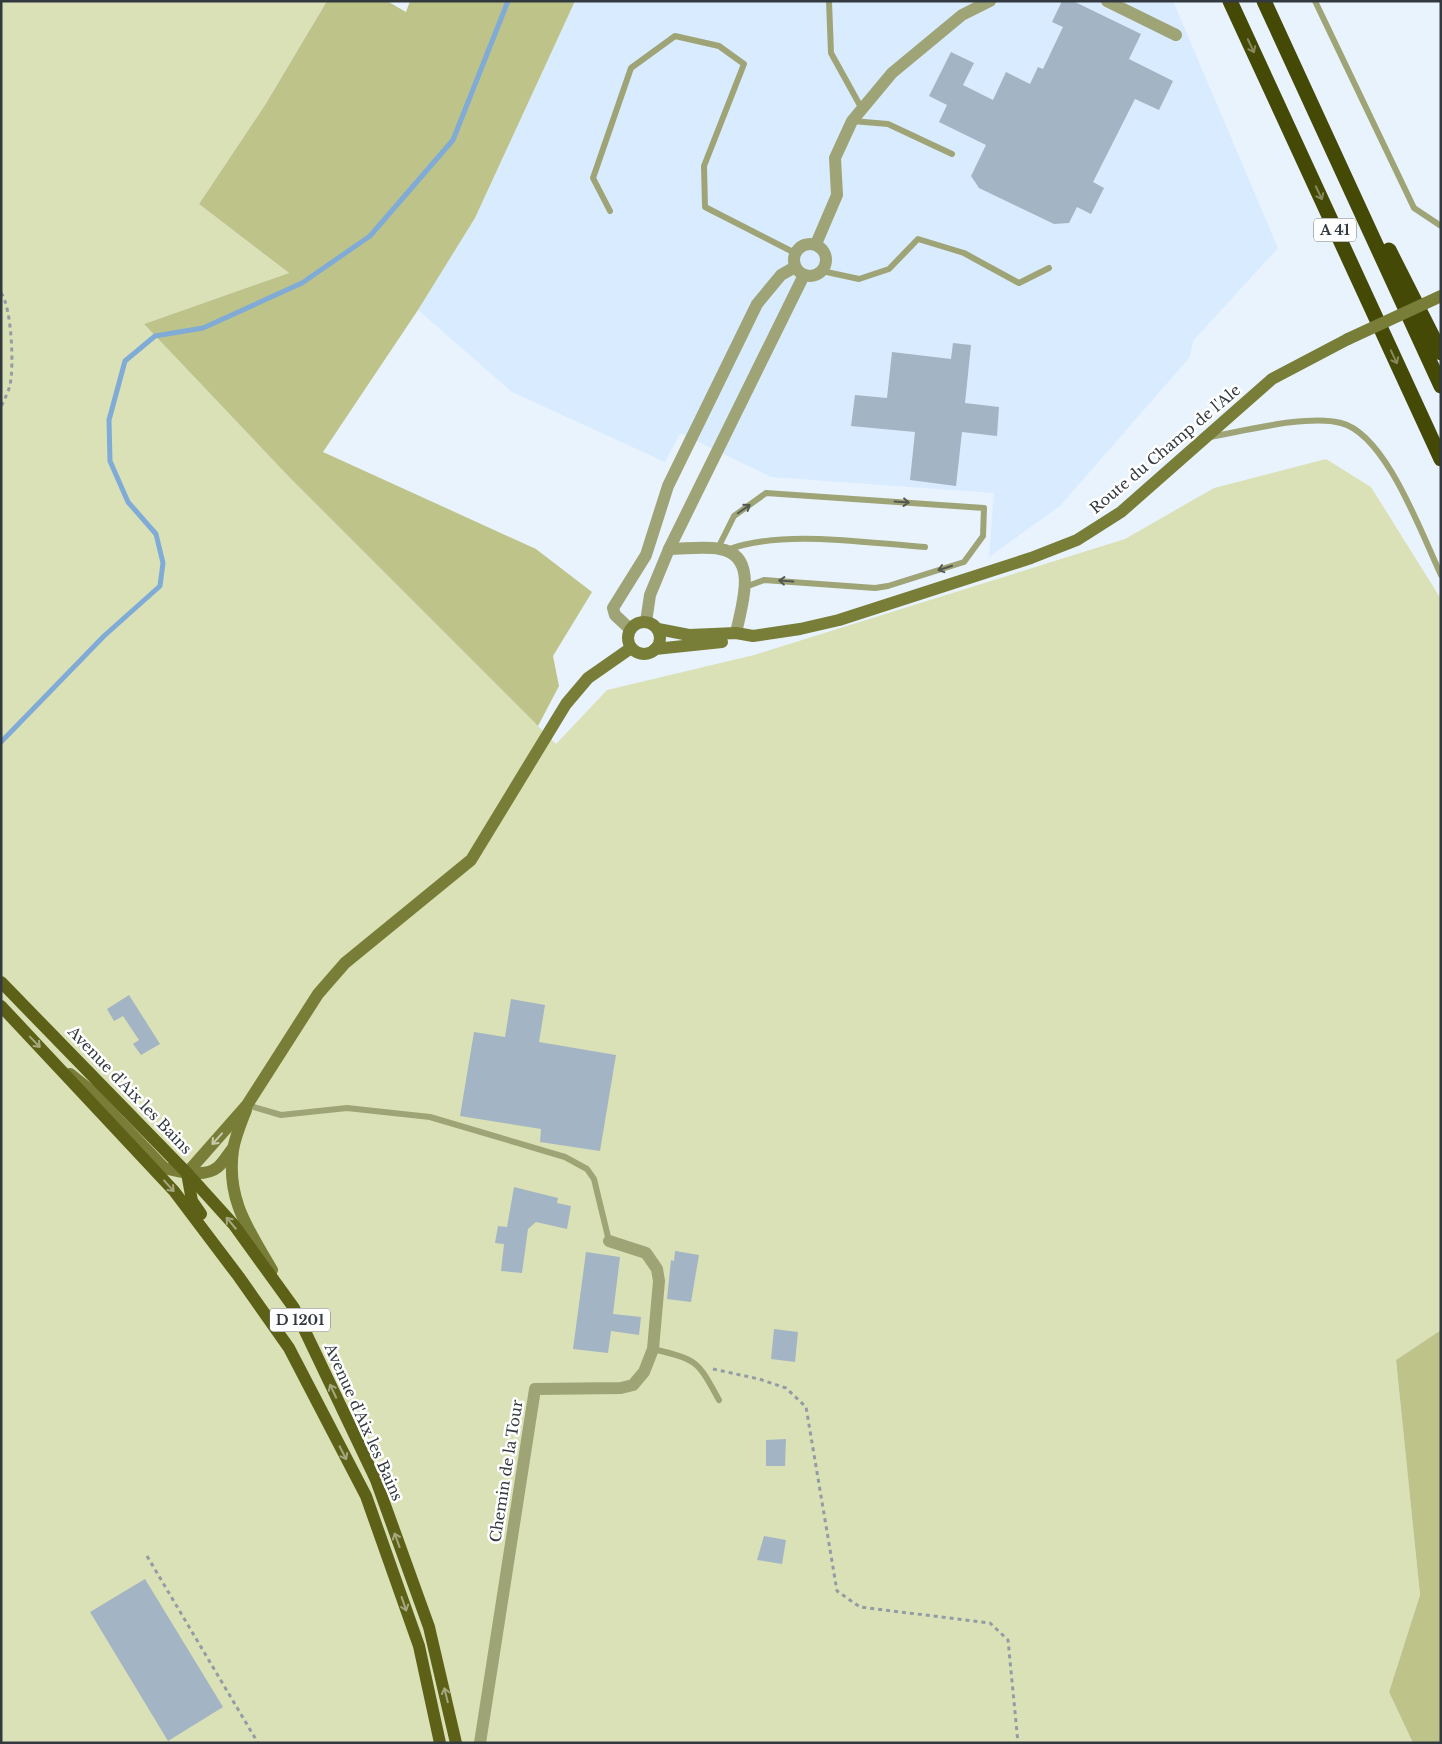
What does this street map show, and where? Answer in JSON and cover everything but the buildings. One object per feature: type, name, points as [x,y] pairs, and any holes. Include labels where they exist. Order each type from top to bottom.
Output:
[{"type":"highway","name":"A 41","points":[[1230,1],[1441,459]]},
{"type":"highway","name":"A 41","points":[[1265,1],[1441,386]]},
{"type":"highway","points":[[1265,1],[1441,354]]},
{"type":"main road","name":"Avenue d'Aix les Bains","points":[[1,982],[187,1173],[234,1226],[294,1308],[376,1480],[429,1627],[456,1743]]},
{"type":"main road","name":"Avenue d'Aix les Bains","points":[[1,1006],[174,1191],[239,1277],[289,1348],[366,1496],[419,1646],[440,1743]]},
{"type":"main road","points":[[187,1173],[192,1201],[264,1299],[289,1348]]},
{"type":"street","points":[[816,244],[837,195],[835,158],[852,121],[892,73],[962,15],[990,1]]},
{"type":"street","points":[[1108,1],[1176,35]]},
{"type":"street","points":[[630,629],[615,616],[613,608],[646,555],[668,486],[689,440],[757,304],[782,275],[799,271],[816,276],[822,271],[827,260],[824,250],[816,244],[803,244],[795,253],[799,271],[669,550],[650,595],[646,622]]},
{"type":"street","name":"Route du Champ de l'Ale","points":[[658,629],[689,635],[736,633],[753,636],[787,632],[839,620],[1031,558],[1077,540],[1120,512],[1272,379],[1348,339],[1441,296]]},
{"type":"street","points":[[669,550],[722,549],[741,563],[745,574],[745,587],[736,633]]},
{"type":"street","points":[[639,622],[646,622],[658,629],[660,640],[655,649],[644,654],[632,648],[628,638],[630,629],[639,622]]},
{"type":"street","name":"Route du Champ de l'Ale","points":[[655,649],[744,640],[753,636]]},
{"type":"street","points":[[187,1173],[247,1105],[318,994],[345,963],[471,860],[566,704],[588,678],[632,648]]},
{"type":"street","points":[[56,1064],[90,1090],[164,1168],[187,1173],[204,1172],[217,1168],[233,1148]]},
{"type":"street","points":[[247,1105],[233,1148],[231,1173],[233,1194],[239,1213],[294,1308]]},
{"type":"street","name":"Chemin de la Tour","points":[[480,1743],[535,1389],[621,1388],[633,1384],[644,1372],[653,1349],[659,1281],[657,1269],[646,1253],[609,1240]]},
{"type":"lane","points":[[829,1],[831,54],[862,109]]},
{"type":"lane","points":[[1315,1],[1414,208],[1441,226]]},
{"type":"lane","points":[[610,211],[593,178],[631,68],[675,36],[719,46],[744,64],[704,166],[705,207],[795,253]]},
{"type":"lane","points":[[852,121],[888,124],[952,154]]},
{"type":"lane","points":[[822,271],[860,279],[889,269],[918,239],[964,253],[1019,283],[1049,268]]},
{"type":"lane","points":[[1204,438],[1327,420],[1354,427],[1368,438],[1394,474],[1441,575]]},
{"type":"lane","points":[[722,549],[734,516],[766,493],[984,508],[983,536],[964,562],[888,586],[875,588],[764,580],[745,587]]},
{"type":"lane","points":[[722,549],[744,543],[787,538],[925,547]]},
{"type":"lane","points":[[247,1105],[281,1115],[347,1108],[430,1118],[565,1157],[587,1169],[594,1179],[609,1240]]},
{"type":"lane","points":[[653,1349],[684,1356],[700,1366],[719,1400]]},
{"type":"path","points":[[1,294],[6,301],[9,316],[11,377],[1,407]]},
{"type":"path","points":[[700,1366],[759,1379],[786,1388],[806,1407],[837,1591],[860,1607],[990,1623],[1008,1640],[1018,1743]]},
{"type":"path","points":[[147,1556],[258,1743]]},
{"type":"shaded area","points":[[575,1],[1173,1],[1278,248],[1193,341],[1190,357],[1060,506],[989,557],[994,493],[771,477],[680,433],[665,462],[512,392],[418,310],[475,218]]},
{"type":"green space","points":[[1,1],[327,1],[265,105],[199,204],[289,273],[144,324],[291,479],[556,744],[607,690],[754,655],[1125,539],[1214,488],[1326,459],[1371,487],[1441,599],[1441,1330],[1396,1360],[1420,1595],[1389,1692],[1413,1743],[1,1743]]},
{"type":"green space","points":[[327,1],[387,1],[406,12],[410,1],[575,1],[475,218],[418,310],[323,452],[536,549],[592,592],[553,656],[559,686],[538,726],[291,479],[144,324],[289,273],[199,204],[265,105]]},
{"type":"green space","points":[[1441,1330],[1441,1743],[1413,1743],[1389,1692],[1420,1595],[1396,1360]]},
{"type":"waterway","points":[[1,742],[104,636],[160,586],[163,563],[156,534],[128,502],[110,461],[109,420],[125,361],[155,336],[203,328],[302,283],[370,236],[453,140],[508,1]]}]
